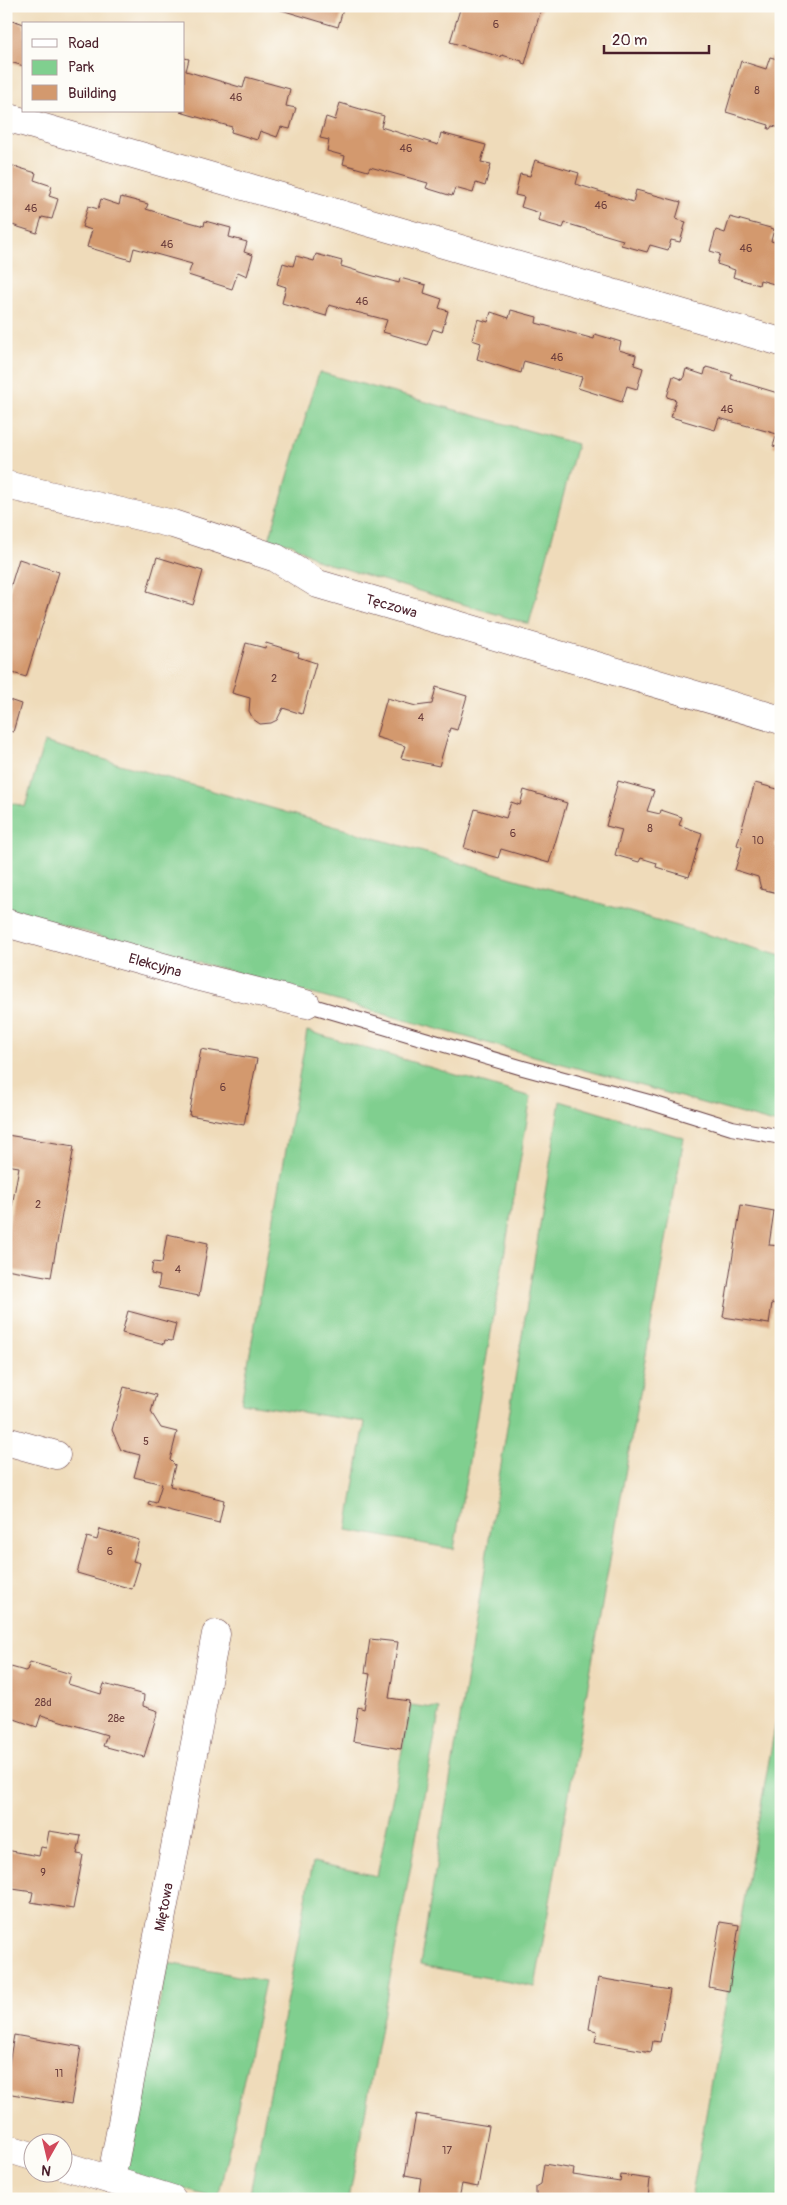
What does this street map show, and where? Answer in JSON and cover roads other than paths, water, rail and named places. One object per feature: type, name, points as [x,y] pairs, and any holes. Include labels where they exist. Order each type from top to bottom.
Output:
[{"type":"street","points":[[6,117],[781,342]]},
{"type":"street","name":"Tęczowa","points":[[6,485],[173,524],[276,558],[318,584],[781,720]]},
{"type":"street","name":"Elekcyjna","points":[[6,924],[195,976],[306,1004]]},
{"type":"street","points":[[6,1441],[56,1455]]},
{"type":"street","name":"Miętowa","points":[[111,2180],[216,1634]]},
{"type":"street","points":[[6,2148],[22,2153]]},
{"type":"street","points":[[72,2169],[172,2199]]},
{"type":"lane","points":[[306,1004],[522,1068],[649,1102],[732,1128],[781,1137]]}]
